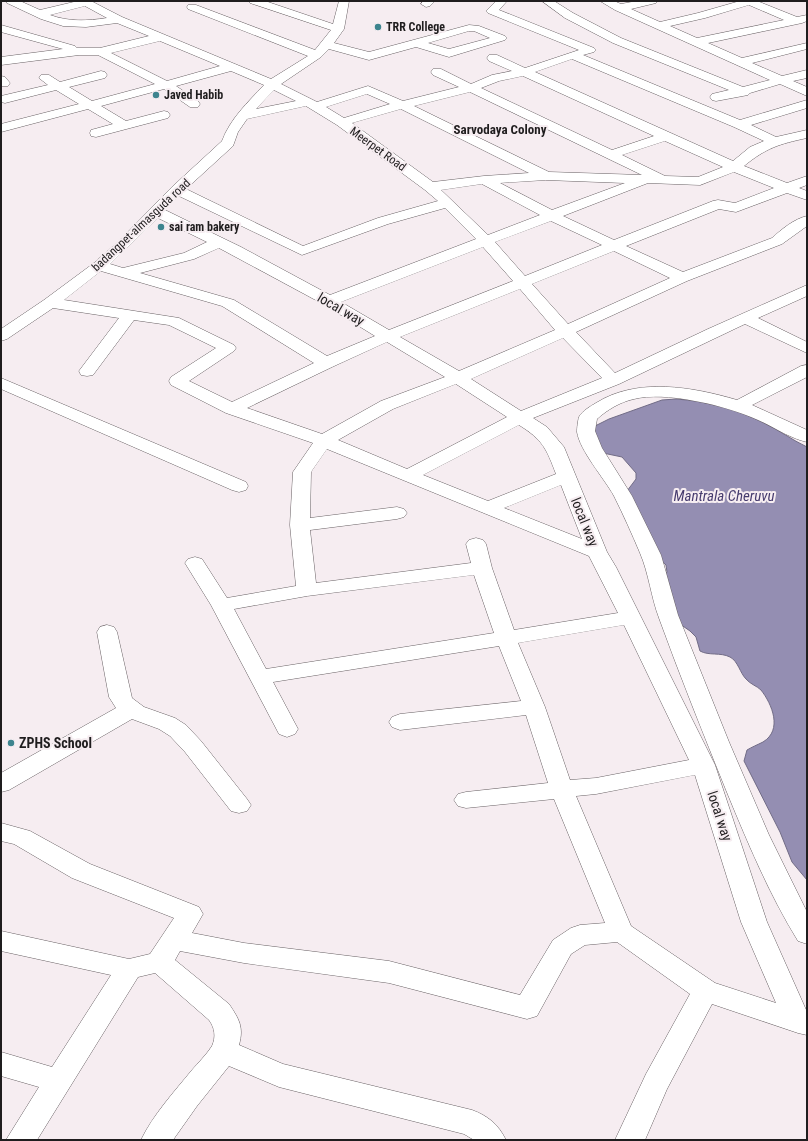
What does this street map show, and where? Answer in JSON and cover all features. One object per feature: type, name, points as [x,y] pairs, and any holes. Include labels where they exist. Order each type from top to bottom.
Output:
[{"type":"street","points":[[254,1],[338,29]]},
{"type":"street","points":[[502,1],[492,11],[597,48]]},
{"type":"street","points":[[547,1],[563,12],[744,92]]},
{"type":"street","points":[[605,1],[807,92]]},
{"type":"street","points":[[619,8],[652,1]]},
{"type":"street","points":[[643,32],[749,1],[803,21]]},
{"type":"street","points":[[16,2],[52,19],[74,24],[90,24],[118,19]]},
{"type":"street","points":[[39,14],[85,2]]},
{"type":"street","name":"Meerpet Road","points":[[85,2],[118,19],[272,84],[312,104],[342,122],[430,187],[448,203],[486,242],[565,331],[613,380]]},
{"type":"street","name":"badangpet-almasguda road","points":[[9,321],[50,303],[99,266],[157,212],[177,190],[228,143],[232,132],[243,116],[272,84],[317,55],[327,45],[338,29],[339,2]]},
{"type":"street","points":[[192,8],[317,55]]},
{"type":"street","points":[[696,42],[803,21]]},
{"type":"street","points":[[1,28],[79,51]]},
{"type":"street","points":[[327,45],[369,56],[469,28],[475,28],[501,38],[449,53],[416,43]]},
{"type":"street","points":[[1,61],[79,51],[100,52],[161,37]]},
{"type":"street","points":[[342,122],[402,104],[471,88],[496,78],[525,72],[572,55],[597,48],[621,38]]},
{"type":"street","points":[[742,62],[807,46]]},
{"type":"street","points":[[100,52],[166,85],[194,104]]},
{"type":"street","points":[[572,55],[739,124],[774,141]]},
{"type":"street","points":[[493,58],[734,167],[807,196]]},
{"type":"street","points":[[1,128],[231,67]]},
{"type":"street","points":[[437,72],[665,181]]},
{"type":"street","points":[[716,96],[744,92],[807,74]]},
{"type":"street","points":[[5,99],[101,75]]},
{"type":"street","points":[[45,78],[124,125]]},
{"type":"street","points":[[243,116],[312,104],[368,90],[402,104],[546,176]]},
{"type":"street","points":[[739,124],[807,104]]},
{"type":"street","points":[[96,133],[164,115]]},
{"type":"street","name":"badangpet-almasguda road","points":[[1,336],[9,321],[87,262],[143,213],[214,142],[232,132]]},
{"type":"street","points":[[430,187],[484,180],[546,176],[700,181],[734,167],[755,150],[774,141],[807,134]]},
{"type":"street","points":[[611,155],[666,136]]},
{"type":"street","points":[[484,180],[552,216],[682,278]]},
{"type":"street","points":[[329,301],[430,260],[486,242],[644,180]]},
{"type":"street","points":[[232,409],[326,363],[388,336],[615,245],[718,204],[736,208],[807,180]]},
{"type":"street","points":[[177,190],[302,251],[383,221],[448,203]]},
{"type":"street","name":"local way","points":[[157,212],[219,242],[329,301],[458,378],[518,418],[541,431],[555,447],[597,552],[703,765],[754,922],[802,1023]]},
{"type":"street","points":[[307,590],[300,524],[302,472],[324,441],[388,405],[458,378],[682,278],[777,241],[788,231],[807,220]]},
{"type":"street","points":[[124,273],[189,256],[219,242]]},
{"type":"street","points":[[99,266],[228,303],[326,363]]},
{"type":"street","points":[[408,476],[518,418],[613,380],[807,290]]},
{"type":"street","points":[[50,303],[173,321],[228,348],[177,381],[232,409],[324,441],[597,552]]},
{"type":"street","points":[[87,371],[130,315]]},
{"type":"street","points":[[746,318],[807,348]]},
{"type":"street","points":[[744,402],[807,370]]},
{"type":"street","points":[[1,383],[239,486]]},
{"type":"street","points":[[807,437],[775,420],[743,407],[717,399],[655,392],[637,393],[613,400],[597,409],[588,417],[586,432],[593,448],[623,496],[651,554],[668,615],[718,742],[758,835],[797,918],[807,934]]},
{"type":"street","points":[[488,508],[567,476]]},
{"type":"street","points":[[300,524],[397,513]]},
{"type":"street","points":[[476,544],[482,568],[506,638],[534,707],[562,790],[621,932],[706,991],[802,1023]]},
{"type":"street","points":[[195,563],[220,605],[287,729]]},
{"type":"street","points":[[220,605],[307,590],[482,568]]},
{"type":"street","points":[[259,676],[506,638],[630,617]]},
{"type":"street","points":[[107,632],[120,697],[123,703],[130,710],[174,727],[186,737],[239,805]]},
{"type":"street","points":[[400,722],[534,707]]},
{"type":"street","points":[[1,784],[130,710]]},
{"type":"street","points":[[466,800],[596,786],[703,765]]},
{"type":"street","points":[[1,832],[21,837],[81,871],[190,914],[159,962],[129,970],[1,941]]},
{"type":"street","points":[[174,940],[244,953],[389,972],[527,1008],[562,947],[580,936],[621,932]]},
{"type":"street","points":[[156,1140],[187,1097],[224,1051],[229,1032],[228,1026],[219,1012],[159,962]]},
{"type":"street","points":[[21,1140],[129,970]]},
{"type":"street","points":[[630,1140],[637,1122],[673,1049],[706,991]]},
{"type":"street","points":[[224,1051],[280,1075],[472,1123],[484,1131],[491,1140]]},
{"type":"street","points":[[1,1064],[59,1081]]},
{"type":"water","name":"Mantrala Cheruvu","points":[[676,399],[710,404],[754,418],[807,447],[807,880],[792,862],[780,832],[744,761],[747,750],[763,742],[773,731],[774,717],[769,702],[758,687],[749,682],[733,659],[722,655],[700,651],[696,637],[680,624],[663,578],[667,572],[666,565],[653,553],[627,491],[636,479],[636,473],[622,457],[603,453],[590,434],[595,426],[609,419],[662,400]]},
{"type":"place","name":"TRR College","points":[[378,27]]},
{"type":"place","name":"Javed Habib","points":[[156,95]]},
{"type":"place","name":"sai ram bakery","points":[[161,227]]},
{"type":"place","name":"ZPHS School","points":[[11,743]]},
{"type":"district","name":"Sarvodaya Colony","points":[[500,129]]}]
